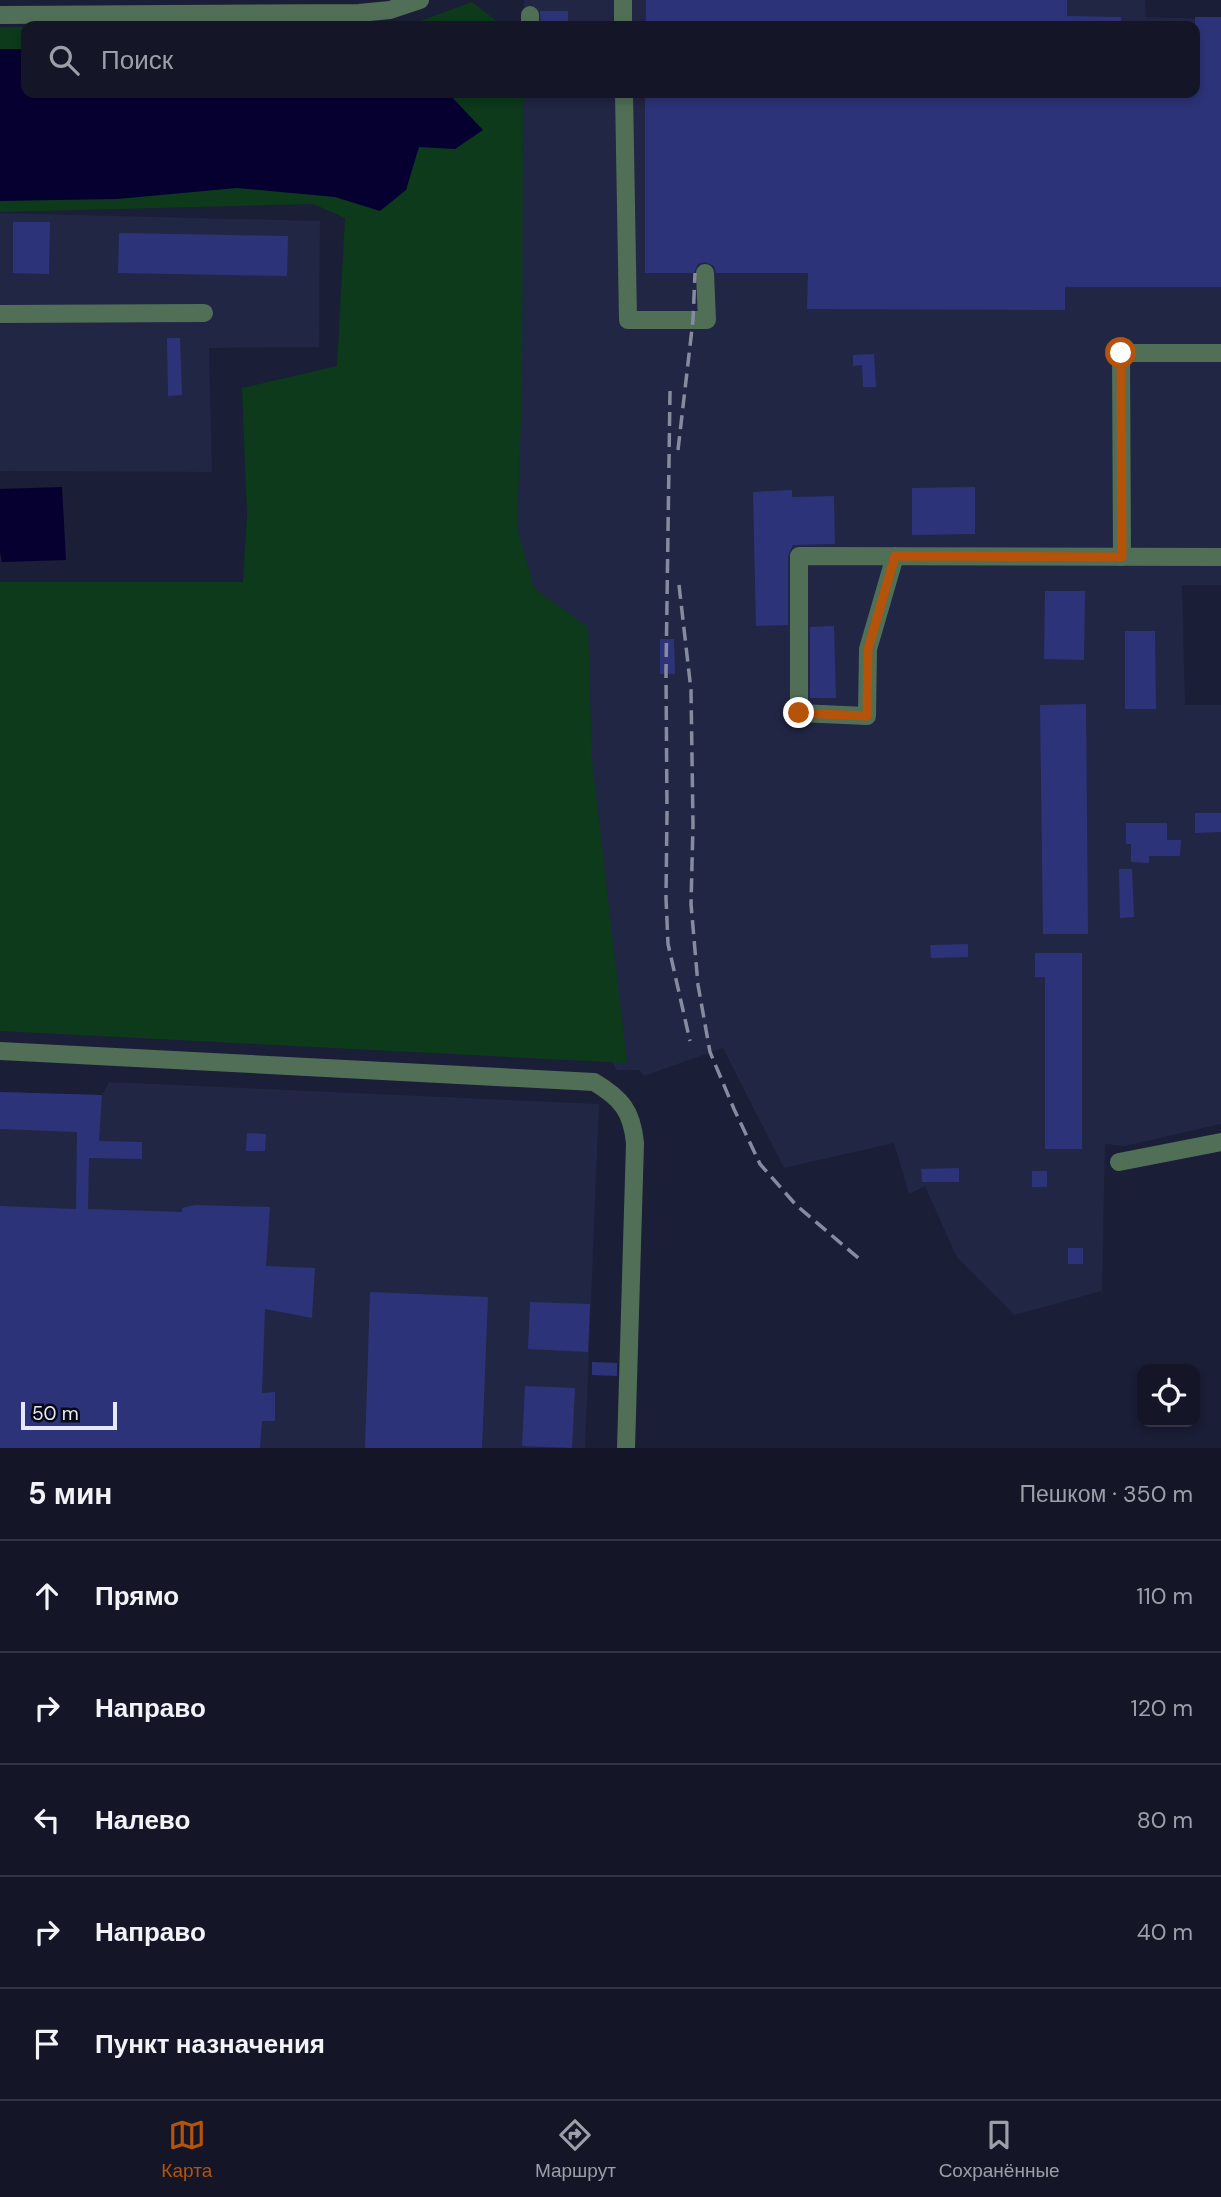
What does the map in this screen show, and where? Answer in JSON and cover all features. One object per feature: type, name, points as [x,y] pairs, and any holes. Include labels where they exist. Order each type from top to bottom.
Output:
[{"type":"street","points":[[0,15],[359,13],[390,10],[420,0]]},
{"type":"street","points":[[623,0],[623,21]]},
{"type":"street","points":[[624,98],[628,320],[707,320],[705,273]]},
{"type":"street","points":[[0,314],[204,313]]},
{"type":"street","points":[[1122,557],[1121,353],[1221,353]]},
{"type":"street","points":[[895,556],[868,649],[867,716],[799,713],[799,556],[895,556],[1122,557],[1221,558]]},
{"type":"street","points":[[0,1051],[594,1082],[613,1093],[625,1107],[633,1125],[635,1143],[626,1448]]},
{"type":"street","points":[[1119,1162],[1221,1142]]},
{"type":"shaded area","points":[[524,0],[1145,0],[1146,17],[1221,19],[1221,585],[1182,585],[1185,705],[1221,705],[1221,1124],[1125,1146],[1105,1144],[1102,1291],[1014,1315],[956,1256],[925,1186],[909,1194],[894,1143],[784,1168],[723,1048],[644,1076],[639,1070],[617,1070],[608,1055],[510,524],[520,309],[523,98],[1200,98],[1200,21],[524,21]]},
{"type":"shaded area","points":[[0,49],[21,49],[21,98],[453,98],[483,130],[455,149],[419,147],[406,190],[380,211],[335,197],[237,188],[117,199],[0,201]]},
{"type":"shaded area","points":[[0,213],[320,221],[319,347],[209,348],[212,472],[0,471]]},
{"type":"shaded area","points":[[62,487],[66,560],[2,562],[0,489]]},
{"type":"shaded area","points":[[109,1082],[599,1104],[585,1448],[0,1448],[0,1092],[102,1095]]},
{"type":"green space","points":[[472,2],[497,21],[420,21]]},
{"type":"green space","points":[[0,27],[21,27],[21,98],[523,98],[522,389],[517,527],[534,588],[588,627],[592,760],[627,1063],[0,1031],[0,582],[243,582],[247,515],[242,388],[337,366],[345,218],[313,204],[0,212]]},
{"type":"building","points":[[646,0],[1067,0],[1067,16],[1121,17],[1121,21],[646,21]]},
{"type":"building","points":[[540,11],[568,11],[568,21],[541,21]]},
{"type":"building","points":[[1195,17],[1221,17],[1221,287],[1065,287],[1065,310],[807,309],[808,273],[716,273],[714,266],[705,262],[698,264],[694,273],[645,273],[645,98],[1200,98],[1200,21],[1195,21]]},
{"type":"building","points":[[13,222],[50,222],[49,274],[13,273]]},
{"type":"building","points":[[119,233],[288,236],[287,276],[118,273]]},
{"type":"building","points":[[167,338],[180,338],[182,395],[168,396]]},
{"type":"building","points":[[874,354],[876,387],[863,387],[862,365],[853,366],[853,355]]},
{"type":"building","points":[[975,487],[975,534],[912,535],[912,488]]},
{"type":"building","points":[[792,490],[792,497],[834,496],[835,544],[793,545],[788,556],[788,625],[756,626],[753,492]]},
{"type":"building","points":[[1045,591],[1085,591],[1084,660],[1044,659]]},
{"type":"building","points":[[834,626],[836,698],[810,698],[810,627]]},
{"type":"building","points":[[1125,631],[1155,631],[1156,709],[1125,709]]},
{"type":"building","points":[[660,639],[674,639],[675,674],[660,674]]},
{"type":"building","points":[[1086,704],[1088,934],[1043,934],[1040,705]]},
{"type":"building","points":[[1195,813],[1221,813],[1221,832],[1195,833]]},
{"type":"building","points":[[1126,823],[1167,823],[1167,840],[1181,840],[1180,856],[1149,856],[1149,863],[1131,862],[1131,844],[1126,844]]},
{"type":"building","points":[[1119,869],[1132,869],[1134,917],[1120,918]]},
{"type":"building","points":[[968,944],[968,957],[931,958],[930,945]]},
{"type":"building","points":[[1035,953],[1082,953],[1082,1149],[1045,1149],[1045,977],[1035,977]]},
{"type":"building","points":[[0,1092],[102,1095],[99,1141],[142,1142],[142,1159],[89,1158],[88,1209],[182,1212],[182,1208],[195,1205],[270,1207],[266,1266],[315,1268],[312,1318],[265,1309],[262,1393],[275,1392],[275,1421],[262,1421],[260,1448],[0,1448],[0,1206],[76,1209],[77,1132],[0,1129]]},
{"type":"building","points":[[247,1133],[266,1134],[265,1151],[246,1151]]},
{"type":"building","points":[[959,1168],[959,1182],[922,1182],[921,1169]]},
{"type":"building","points":[[1032,1171],[1047,1171],[1047,1187],[1032,1187]]},
{"type":"building","points":[[1068,1248],[1083,1248],[1083,1264],[1068,1264]]},
{"type":"building","points":[[370,1292],[488,1297],[482,1448],[365,1448]]},
{"type":"building","points":[[530,1302],[590,1304],[588,1352],[528,1349]]},
{"type":"building","points":[[592,1362],[617,1363],[617,1376],[592,1375]]},
{"type":"building","points":[[525,1386],[575,1388],[572,1448],[522,1446]]},
{"type":"railway","points":[[678,450],[693,320],[695,273]]},
{"type":"railway","points":[[670,391],[666,898],[668,944],[690,1041]]},
{"type":"railway","points":[[679,585],[691,690],[691,904],[698,985],[710,1052],[760,1164],[796,1205],[863,1262]]},
{"type":"route","points":[[799,713],[867,716],[868,649],[895,556],[1122,557],[1121,353]]}]
